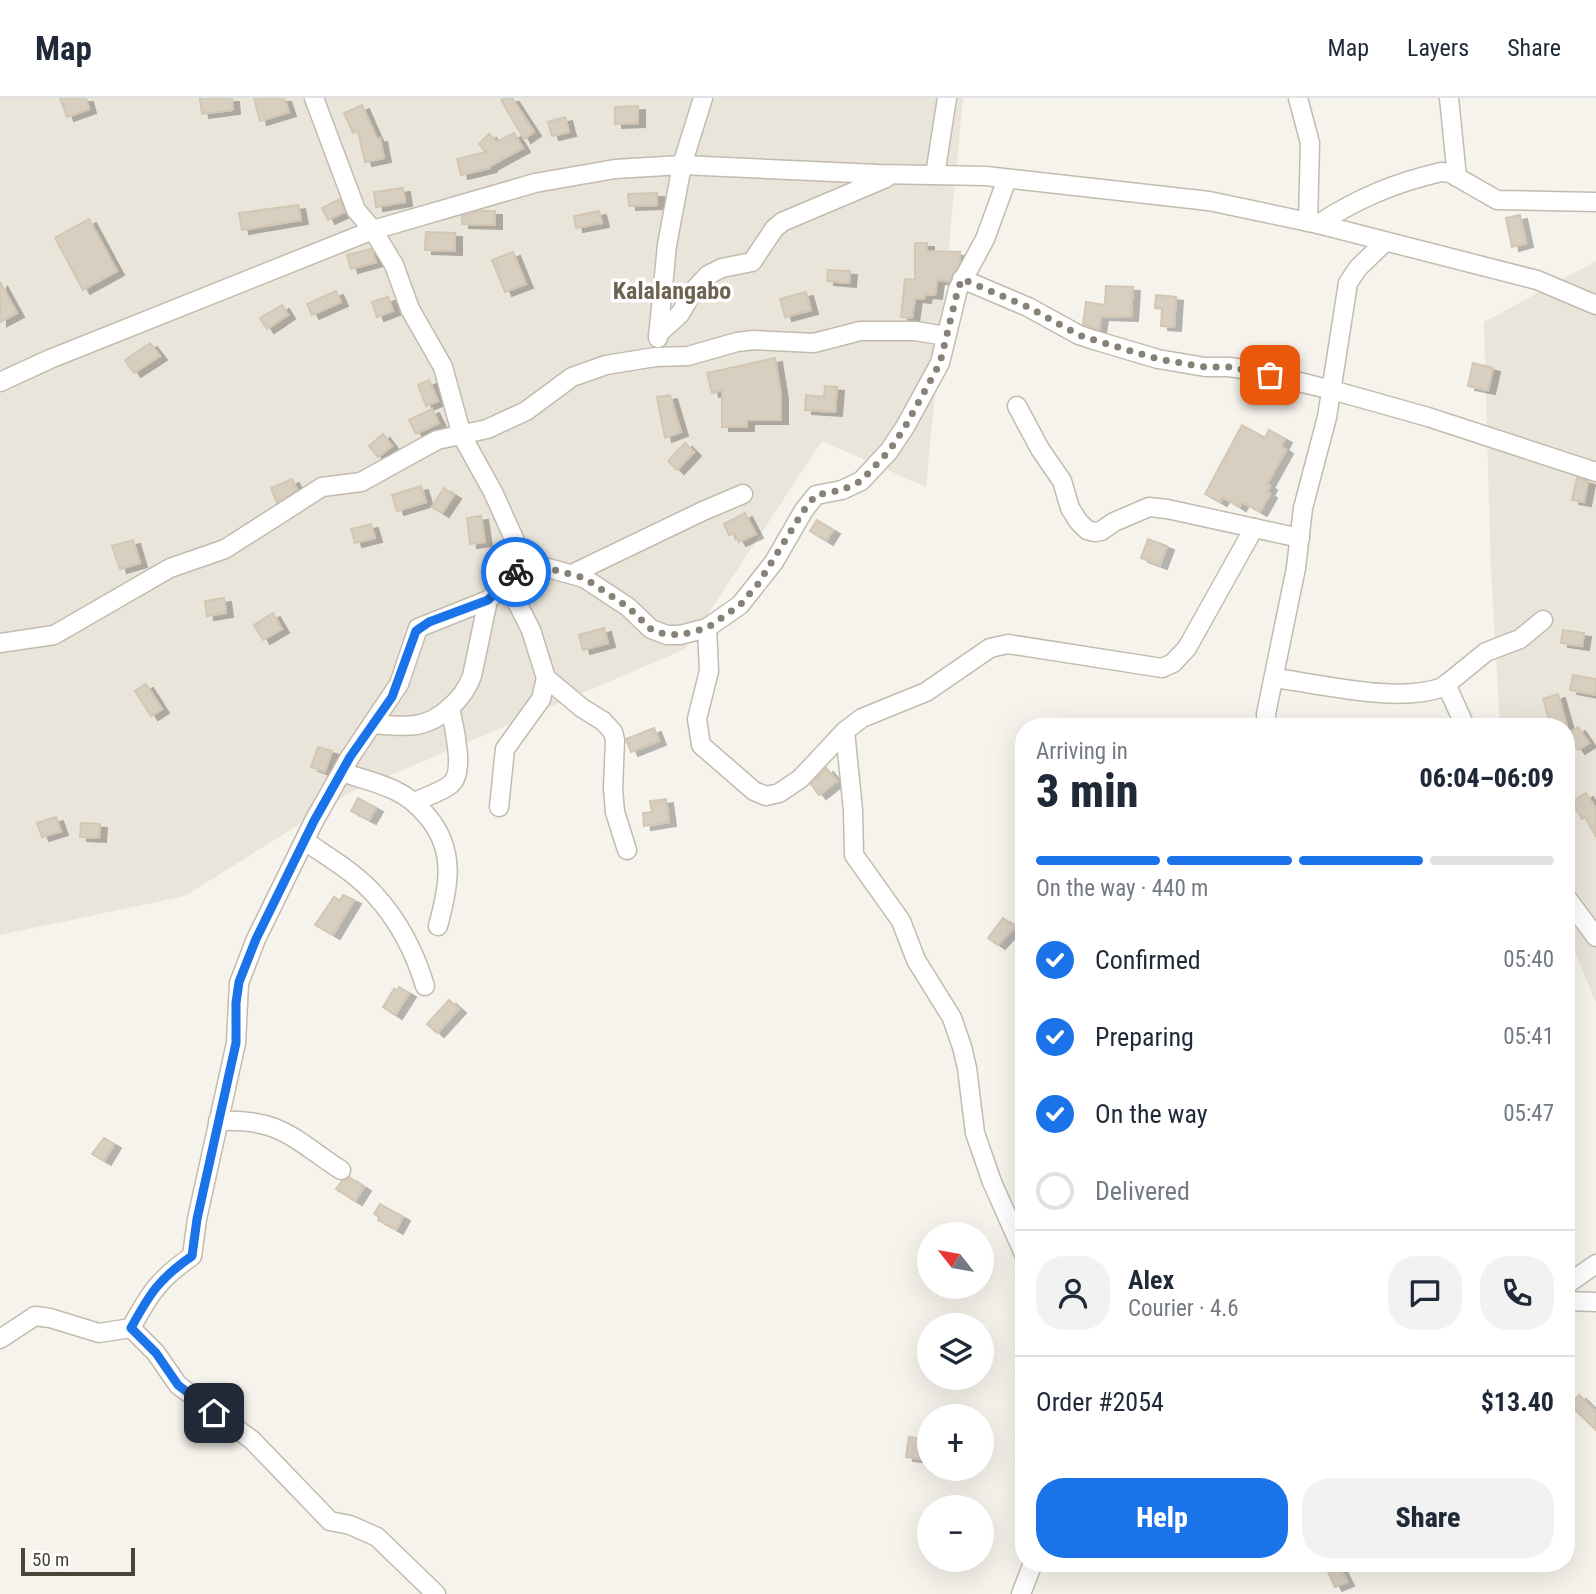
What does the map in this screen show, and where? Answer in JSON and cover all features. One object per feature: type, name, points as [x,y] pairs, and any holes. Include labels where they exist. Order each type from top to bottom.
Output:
[{"type":"street","points":[[131,1328],[150,1293],[168,1272],[192,1256],[197,1219],[236,1043],[239,982],[256,939],[304,841],[342,772],[399,684],[418,628],[488,600],[517,572],[519,560],[520,552],[493,492],[462,436],[443,367],[410,309],[394,265],[373,230],[356,210],[314,98]]},
{"type":"street","points":[[655,357],[667,245],[682,165],[704,98]]},
{"type":"street","points":[[935,175],[947,98]]},
{"type":"street","points":[[1298,98],[1310,143],[1313,223]]},
{"type":"street","points":[[1449,98],[1457,177]]},
{"type":"street","points":[[0,382],[63,353],[373,230],[535,183],[615,169],[682,165],[1007,179],[1209,201],[1313,223],[1537,280],[1596,305]]},
{"type":"street","points":[[1313,223],[1382,189],[1441,172],[1457,177],[1497,200],[1596,202]]},
{"type":"street","points":[[658,334],[680,314],[702,279],[714,271],[752,262],[782,222],[892,174]]},
{"type":"street","points":[[519,560],[584,578],[609,593],[659,633],[680,635],[707,628],[740,605],[758,584],[816,495],[842,490],[861,481],[889,451],[934,374],[944,351],[958,289],[985,239],[1007,179]]},
{"type":"street","points":[[1266,718],[1296,568],[1303,508],[1332,390],[1348,283],[1358,268],[1385,242]]},
{"type":"street","points":[[962,279],[1028,307],[1079,335],[1107,344],[1158,359],[1205,367],[1250,370],[1332,390],[1428,417],[1596,472]]},
{"type":"street","points":[[0,643],[54,635],[170,568],[225,549],[322,487],[361,482],[438,440],[487,429],[526,411],[572,377],[606,365],[655,357],[688,356],[724,345],[754,340],[814,343],[860,331],[915,331],[946,336]]},
{"type":"street","points":[[1017,406],[1040,449],[1062,481],[1074,515],[1087,530],[1101,531],[1114,522],[1149,507],[1300,538]]},
{"type":"street","points":[[572,574],[743,494]]},
{"type":"street","points":[[707,628],[709,671],[697,719],[701,745],[754,791],[766,796],[779,793],[794,784],[845,731],[862,718],[926,692],[989,648],[998,645],[1016,645],[1162,668],[1173,663],[1187,648],[1255,528]]},
{"type":"street","points":[[499,807],[505,749],[541,699],[546,678],[531,630],[507,583]]},
{"type":"street","points":[[372,724],[420,724],[450,707],[468,687],[480,645],[488,600]]},
{"type":"street","points":[[1274,678],[1406,694],[1436,690],[1473,661],[1492,649],[1520,639],[1543,620]]},
{"type":"street","points":[[546,678],[582,708],[603,721],[613,732],[615,812],[626,850]]},
{"type":"street","points":[[1446,684],[1461,718]]},
{"type":"street","points":[[415,802],[449,786],[457,777],[456,739],[450,707]]},
{"type":"street","points":[[845,731],[853,810],[854,855],[901,921],[916,960],[951,1018],[967,1068],[975,1133],[992,1182],[1015,1234]]},
{"type":"street","points":[[342,772],[394,790],[415,802],[438,829],[448,868],[448,890],[438,926]]},
{"type":"street","points":[[304,841],[376,895],[416,959],[425,986]]},
{"type":"street","points":[[1575,909],[1596,937]]},
{"type":"street","points":[[218,1121],[243,1120],[267,1124],[295,1137],[341,1170]]},
{"type":"street","points":[[1575,1279],[1596,1264]]},
{"type":"street","points":[[1575,1301],[1596,1302]]},
{"type":"street","points":[[0,1339],[35,1316],[99,1333],[131,1328]]},
{"type":"street","points":[[131,1328],[156,1353],[178,1385],[252,1440],[330,1521],[350,1525],[377,1536],[436,1594]]},
{"type":"street","points":[[1021,1594],[1030,1572]]},
{"type":"shaded area","points":[[0,98],[963,98],[926,487],[822,441],[685,649],[351,792],[185,896],[0,935]]},
{"type":"shaded area","points":[[1596,261],[1596,1003],[1575,953],[1575,718],[1500,718],[1491,572],[1484,322]]},
{"type":"building","points":[[60,98],[86,98],[89,109],[67,117]]},
{"type":"building","points":[[232,98],[233,110],[202,114],[200,99]]},
{"type":"building","points":[[254,98],[284,98],[289,112],[260,121]]},
{"type":"building","points":[[512,98],[534,132],[524,139],[501,100]]},
{"type":"building","points":[[362,105],[377,139],[380,138],[384,158],[365,162],[358,131],[353,133],[344,113]]},
{"type":"building","points":[[638,106],[638,123],[615,124],[615,107]]},
{"type":"building","points":[[565,117],[569,132],[552,136],[548,122]]},
{"type":"building","points":[[514,133],[523,148],[490,168],[461,175],[457,159],[486,152],[479,144],[489,134],[497,142]]},
{"type":"building","points":[[403,188],[405,202],[376,207],[374,192]]},
{"type":"building","points":[[657,193],[657,205],[629,206],[628,194]]},
{"type":"building","points":[[340,199],[345,212],[328,220],[322,208]]},
{"type":"building","points":[[298,205],[301,220],[242,230],[239,213]]},
{"type":"building","points":[[495,211],[495,225],[462,224],[462,216]]},
{"type":"building","points":[[599,211],[602,223],[576,228],[574,216]]},
{"type":"building","points":[[1520,215],[1526,243],[1512,247],[1506,218]]},
{"type":"building","points":[[89,219],[117,271],[83,290],[55,238]]},
{"type":"building","points":[[426,232],[455,233],[455,251],[425,250]]},
{"type":"building","points":[[915,243],[927,243],[927,251],[960,252],[960,262],[949,281],[937,280],[935,295],[925,294],[924,299],[915,298],[912,318],[901,317],[905,279],[915,280]]},
{"type":"building","points":[[371,249],[376,262],[351,269],[347,255]]},
{"type":"building","points":[[513,252],[526,284],[505,292],[492,260]]},
{"type":"building","points":[[828,270],[850,271],[849,283],[827,281]]},
{"type":"building","points":[[0,282],[17,313],[0,322]]},
{"type":"building","points":[[1106,286],[1133,287],[1131,317],[1101,316],[1099,330],[1083,324],[1086,302],[1105,305]]},
{"type":"building","points":[[336,291],[341,302],[312,315],[307,304]]},
{"type":"building","points":[[806,292],[811,310],[785,317],[780,299]]},
{"type":"building","points":[[1156,295],[1176,297],[1174,327],[1161,326],[1162,309],[1155,308]]},
{"type":"building","points":[[388,297],[393,311],[377,317],[372,302]]},
{"type":"building","points":[[282,305],[288,315],[267,329],[260,318]]},
{"type":"building","points":[[150,343],[160,356],[134,373],[125,360]]},
{"type":"building","points":[[775,358],[781,395],[781,420],[747,420],[747,427],[722,427],[722,390],[712,393],[707,373]]},
{"type":"building","points":[[1473,363],[1493,368],[1488,390],[1468,386]]},
{"type":"building","points":[[429,380],[438,401],[426,406],[418,385]]},
{"type":"building","points":[[825,386],[837,387],[835,412],[805,410],[806,395],[824,397]]},
{"type":"building","points":[[670,395],[681,432],[665,438],[657,397]]},
{"type":"building","points":[[432,409],[439,423],[416,434],[409,420]]},
{"type":"building","points":[[1242,425],[1265,438],[1269,430],[1285,439],[1281,446],[1286,450],[1267,484],[1270,486],[1267,492],[1270,494],[1260,512],[1242,502],[1239,507],[1223,497],[1220,502],[1205,494]]},
{"type":"building","points":[[383,434],[392,446],[378,457],[369,446]]},
{"type":"building","points":[[685,443],[694,452],[677,470],[668,461]]},
{"type":"building","points":[[1577,478],[1588,481],[1584,502],[1572,500]]},
{"type":"building","points":[[292,479],[297,490],[277,503],[271,488]]},
{"type":"building","points":[[421,486],[426,502],[397,511],[392,495]]},
{"type":"building","points":[[444,488],[454,495],[442,513],[432,507]]},
{"type":"building","points":[[745,513],[756,534],[739,542],[734,533],[729,535],[724,524]]},
{"type":"building","points":[[481,516],[485,542],[470,544],[467,518]]},
{"type":"building","points":[[817,520],[833,530],[826,541],[810,531]]},
{"type":"building","points":[[371,524],[375,538],[355,543],[351,529]]},
{"type":"building","points":[[1148,539],[1167,546],[1160,565],[1141,558]]},
{"type":"building","points":[[133,540],[140,563],[120,569],[112,546]]},
{"type":"building","points":[[224,598],[226,613],[207,616],[205,601]]},
{"type":"building","points":[[273,613],[282,629],[263,640],[254,625]]},
{"type":"building","points":[[604,628],[608,643],[583,650],[579,635]]},
{"type":"building","points":[[1563,630],[1584,633],[1582,646],[1561,643]]},
{"type":"building","points":[[1573,675],[1596,679],[1596,695],[1570,690]]},
{"type":"building","points":[[146,684],[162,709],[151,716],[135,691]]},
{"type":"building","points":[[1558,694],[1565,718],[1549,718],[1543,699]]},
{"type":"building","points":[[1578,727],[1589,743],[1578,750],[1575,746],[1575,729]]},
{"type":"building","points":[[654,728],[659,741],[631,752],[626,739]]},
{"type":"building","points":[[318,747],[332,751],[325,772],[311,767]]},
{"type":"building","points":[[826,768],[837,781],[819,795],[811,784]]},
{"type":"building","points":[[1586,793],[1596,809],[1596,837],[1585,817],[1582,819],[1575,807],[1575,800]]},
{"type":"building","points":[[358,798],[376,808],[369,820],[351,811]]},
{"type":"building","points":[[666,799],[669,822],[644,826],[643,813],[652,812],[650,801]]},
{"type":"building","points":[[56,817],[61,831],[42,837],[37,823]]},
{"type":"building","points":[[81,823],[100,824],[99,838],[80,837]]},
{"type":"building","points":[[343,895],[354,900],[333,935],[315,925],[334,897],[340,901]]},
{"type":"building","points":[[1003,918],[1015,927],[998,945],[988,938]]},
{"type":"building","points":[[399,987],[409,993],[395,1015],[383,1007],[394,989]]},
{"type":"building","points":[[449,1000],[459,1009],[437,1033],[427,1024]]},
{"type":"building","points":[[104,1138],[114,1144],[104,1161],[92,1154]]},
{"type":"building","points":[[349,1177],[364,1187],[355,1201],[336,1189]]},
{"type":"building","points":[[380,1204],[403,1217],[396,1230],[378,1220],[379,1217],[374,1214]]},
{"type":"building","points":[[1579,1395],[1596,1412],[1596,1430],[1575,1410],[1575,1399]]},
{"type":"building","points":[[909,1437],[917,1438],[917,1458],[906,1457]]},
{"type":"building","points":[[1328,1572],[1342,1572],[1347,1582],[1335,1587]]},
{"type":"way so far","points":[[516,572],[519,560],[584,578],[609,593],[659,633],[680,635],[707,628],[740,605],[758,584],[816,495],[842,490],[861,481],[889,451],[940,363],[962,279],[1028,307],[1079,335],[1094,340],[1158,359],[1205,367],[1250,370],[1270,375]]},
{"type":"district","name":"Kalalangabo","points":[[672,291]]},
{"type":"route","points":[[214,1413],[178,1385],[156,1353],[131,1328],[150,1293],[168,1272],[192,1256],[197,1219],[236,1043],[239,982],[256,939],[314,821],[350,757],[399,684],[416,631],[429,622],[488,600],[516,572]]}]
